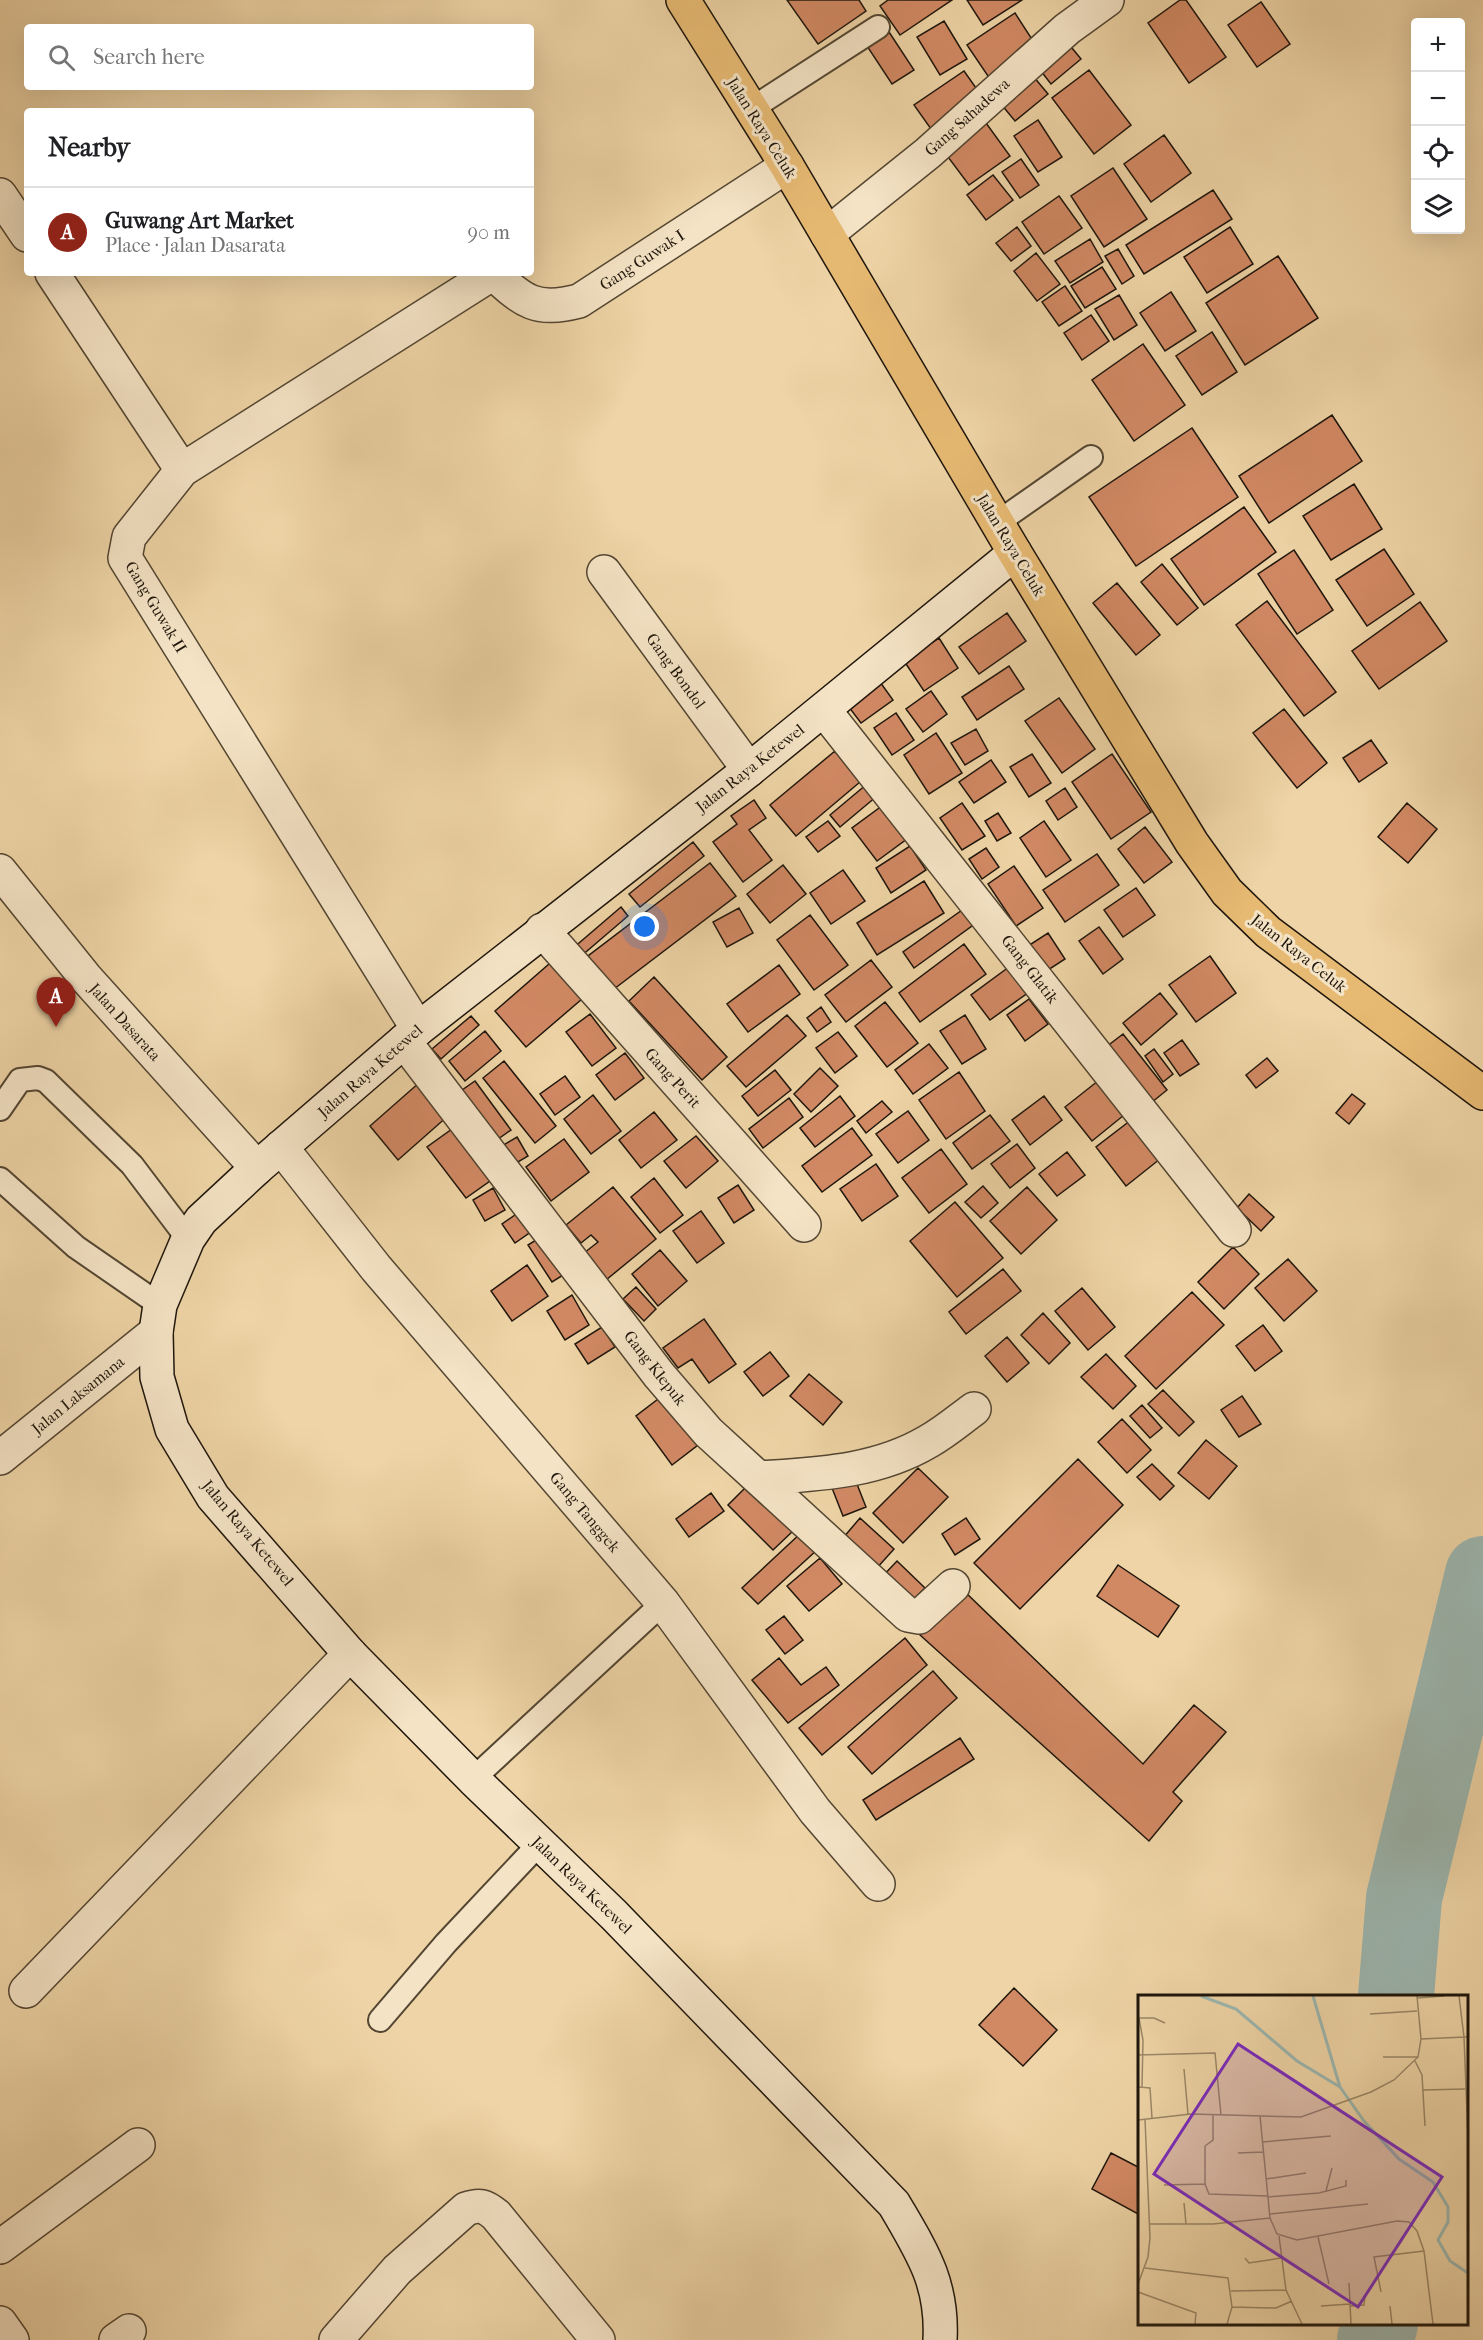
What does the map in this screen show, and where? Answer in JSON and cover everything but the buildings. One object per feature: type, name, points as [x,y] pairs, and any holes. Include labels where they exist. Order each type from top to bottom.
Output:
[{"type":"highway","name":"Jalan Raya Celuk","points":[[683,0],[787,166],[1015,553],[1192,843],[1227,892],[1268,932],[1483,1093]]},
{"type":"street","name":"Gang Sahadewa","points":[[827,234],[928,153],[1067,28],[1107,0]]},
{"type":"street","name":"Gang Guwak I","points":[[497,276],[532,304],[548,307],[579,301],[787,166]]},
{"type":"street","points":[[0,195],[24,231]]},
{"type":"street","points":[[54,276],[182,470]]},
{"type":"street","name":"Gang Guwak II","points":[[411,1035],[125,558],[129,537],[182,470],[488,276]]},
{"type":"street","name":"Jalan Raya Ketewel","points":[[940,2340],[941,2310],[927,2259],[894,2204],[614,1915],[473,1779],[350,1654],[213,1497],[172,1429],[157,1377],[158,1318],[188,1239],[201,1220],[256,1168],[411,1035],[824,710],[1015,553]]},
{"type":"street","name":"Gang Bondol","points":[[604,572],[748,770]]},
{"type":"street","name":"Gang Glatik","points":[[824,710],[1234,1230]]},
{"type":"street","name":"Jalan Dasarata","points":[[0,870],[86,978],[256,1168]]},
{"type":"street","name":"Gang Perit","points":[[542,930],[804,1225]]},
{"type":"street","name":"Gang Klepuk","points":[[411,1035],[659,1375],[708,1432],[908,1615],[919,1617],[954,1586]]},
{"type":"street","name":"Gang Tanggek","points":[[281,1147],[376,1268],[663,1604],[815,1811],[878,1884]]},
{"type":"street","name":"Jalan Laksamana","points":[[0,1458],[158,1318]]},
{"type":"street","points":[[760,1478],[853,1470],[889,1460],[929,1441],[974,1409]]},
{"type":"street","points":[[26,1991],[350,1654]]},
{"type":"street","points":[[0,2247],[138,2145]]},
{"type":"street","points":[[336,2340],[411,2256],[466,2209],[476,2205],[487,2208],[496,2215],[598,2340]]},
{"type":"street","points":[[0,2323],[12,2340]]},
{"type":"lane","points":[[751,109],[878,27]]},
{"type":"lane","points":[[997,523],[1091,457]]},
{"type":"lane","points":[[0,1109],[20,1080],[38,1078],[46,1081],[132,1165],[188,1239]]},
{"type":"lane","points":[[0,1179],[158,1318]]},
{"type":"lane","points":[[473,1779],[663,1604]]},
{"type":"lane","points":[[380,2020],[446,1943],[540,1843]]},
{"type":"waterway","points":[[1396,1995],[1404,1898],[1483,1574]]},
{"type":"waterway","points":[[1375,2340],[1380,2325]]},
{"type":"place","name":"Guwang Art Market","points":[[56,1027]]}]
